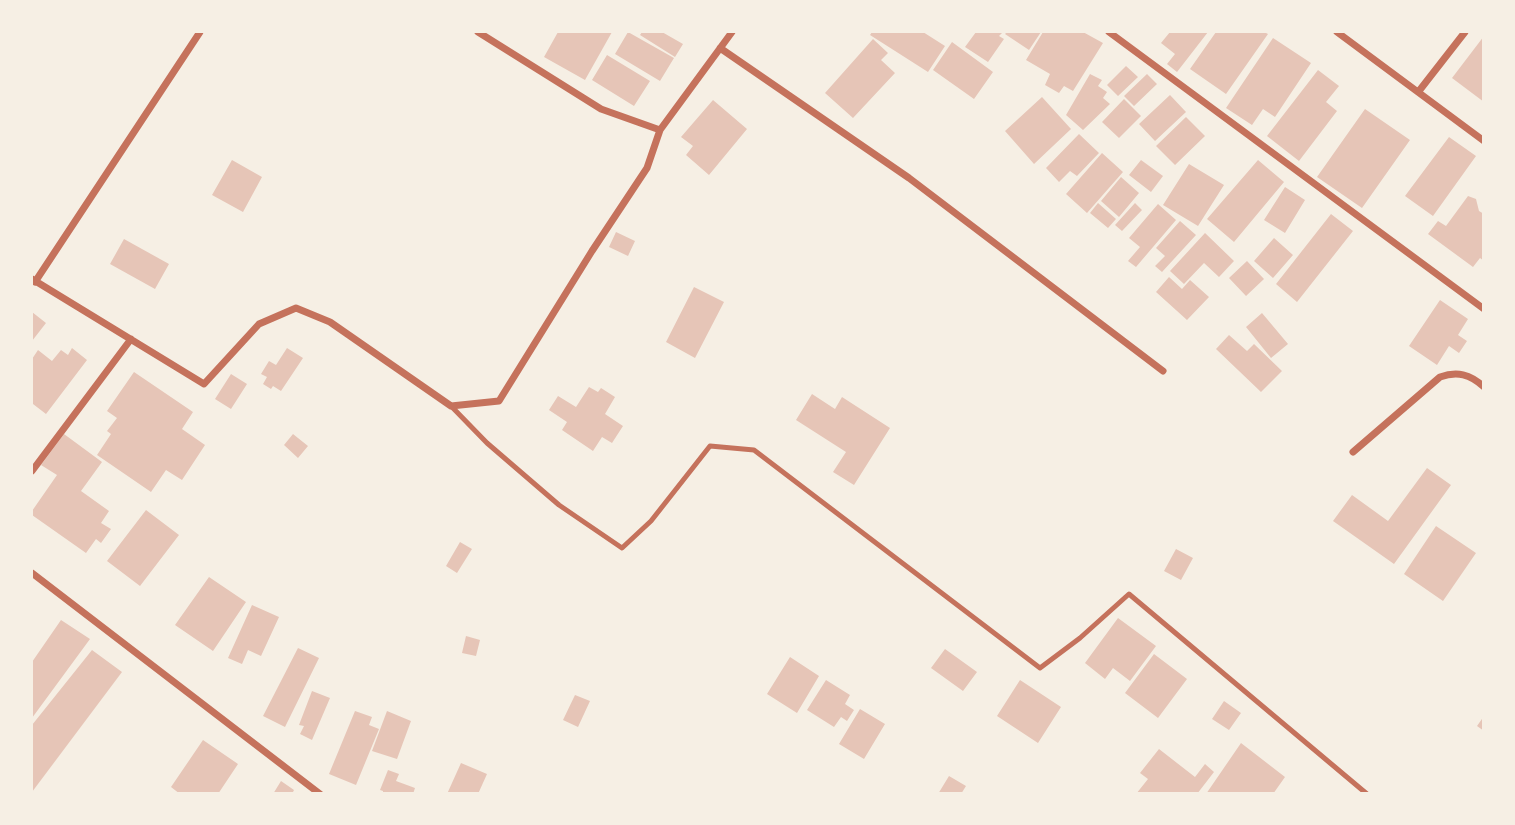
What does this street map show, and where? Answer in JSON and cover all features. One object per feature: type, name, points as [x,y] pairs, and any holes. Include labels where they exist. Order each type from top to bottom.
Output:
[{"type":"street","points":[[200,32],[33,280],[204,384],[259,324],[296,308],[330,322],[451,406],[499,401],[647,168],[660,130],[732,32]]},
{"type":"street","points":[[478,32],[601,109],[660,130]]},
{"type":"street","points":[[1109,32],[1483,309]]},
{"type":"street","points":[[1337,32],[1419,90],[1483,141]]},
{"type":"street","points":[[1419,90],[1465,32]]},
{"type":"street","points":[[720,48],[909,178],[1163,371]]},
{"type":"street","points":[[32,471],[131,340]]},
{"type":"street","points":[[1353,452],[1440,377],[1452,373],[1466,375],[1483,387]]},
{"type":"street","points":[[32,573],[320,793]]},
{"type":"lane","points":[[451,406],[487,443],[559,505],[622,548],[651,521],[710,446],[754,450],[1040,668],[1080,638],[1129,594],[1367,793]]},
{"type":"building","points":[[558,32],[612,32],[585,80],[544,57]]},
{"type":"building","points":[[628,32],[674,58],[660,81],[615,54]]},
{"type":"building","points":[[642,32],[662,32],[683,44],[675,57],[640,35]]},
{"type":"building","points":[[872,32],[923,32],[945,46],[928,72],[870,35]]},
{"type":"building","points":[[976,32],[1003,32],[999,36],[1004,39],[988,62],[965,47]]},
{"type":"building","points":[[1041,32],[1029,50],[1005,34]]},
{"type":"building","points":[[1043,32],[1083,32],[1103,43],[1073,91],[1064,86],[1059,93],[1045,85],[1050,74],[1026,60]]},
{"type":"building","points":[[1170,32],[1208,32],[1177,72],[1167,64],[1175,54],[1161,43]]},
{"type":"building","points":[[1216,32],[1268,34],[1226,94],[1190,69]]},
{"type":"building","points":[[1484,36],[1484,102],[1452,78]]},
{"type":"building","points":[[1273,38],[1311,63],[1275,117],[1263,109],[1252,125],[1226,108]]},
{"type":"building","points":[[873,39],[888,53],[881,60],[895,73],[853,118],[825,93]]},
{"type":"building","points":[[952,42],[993,72],[974,99],[933,70]]},
{"type":"building","points":[[607,55],[650,81],[634,106],[592,80]]},
{"type":"building","points":[[1126,66],[1138,77],[1118,96],[1107,85]]},
{"type":"building","points":[[1318,70],[1339,86],[1326,102],[1337,111],[1299,161],[1267,136]]},
{"type":"building","points":[[1090,74],[1102,80],[1098,86],[1107,92],[1103,98],[1110,104],[1083,130],[1066,115]]},
{"type":"building","points":[[1147,74],[1157,84],[1134,106],[1124,96]]},
{"type":"building","points":[[1170,95],[1186,112],[1155,141],[1139,124]]},
{"type":"building","points":[[1042,97],[1071,129],[1034,164],[1005,131]]},
{"type":"building","points":[[1124,99],[1141,116],[1119,138],[1102,122]]},
{"type":"building","points":[[713,100],[747,129],[709,175],[686,155],[693,146],[681,137]]},
{"type":"building","points":[[1365,109],[1410,140],[1362,208],[1317,177]]},
{"type":"building","points":[[1186,117],[1205,136],[1175,165],[1156,146]]},
{"type":"building","points":[[1079,134],[1099,153],[1077,176],[1070,171],[1059,182],[1046,168]]},
{"type":"building","points":[[1449,137],[1476,156],[1433,216],[1405,196]]},
{"type":"building","points":[[1102,153],[1123,172],[1087,213],[1066,194]]},
{"type":"building","points":[[232,160],[262,177],[243,212],[212,195]]},
{"type":"building","points":[[1141,160],[1163,176],[1151,192],[1129,175]]},
{"type":"building","points":[[1258,160],[1284,182],[1234,242],[1207,219]]},
{"type":"building","points":[[1189,164],[1224,185],[1198,226],[1163,205]]},
{"type":"building","points":[[1121,177],[1139,193],[1119,217],[1101,201]]},
{"type":"building","points":[[1285,187],[1305,200],[1285,233],[1264,220]]},
{"type":"building","points":[[1468,196],[1476,199],[1479,211],[1484,214],[1484,261],[1480,258],[1473,267],[1428,234],[1438,221],[1446,226]]},
{"type":"building","points":[[1098,203],[1116,219],[1108,228],[1090,213]]},
{"type":"building","points":[[1135,203],[1142,210],[1122,231],[1115,225]]},
{"type":"building","points":[[1158,204],[1176,220],[1136,267],[1128,261],[1140,247],[1129,238]]},
{"type":"building","points":[[1331,214],[1353,231],[1297,302],[1276,284]]},
{"type":"building","points":[[1180,221],[1196,235],[1162,272],[1155,266],[1165,256],[1156,248]]},
{"type":"building","points":[[616,232],[635,241],[628,256],[609,247]]},
{"type":"building","points":[[1205,233],[1234,261],[1219,277],[1204,263],[1184,284],[1170,271]]},
{"type":"building","points":[[1274,238],[1293,255],[1273,278],[1254,261]]},
{"type":"building","points":[[124,239],[169,264],[155,289],[110,264]]},
{"type":"building","points":[[1247,261],[1264,279],[1246,296],[1229,278]]},
{"type":"building","points":[[1169,277],[1182,289],[1190,280],[1209,297],[1187,320],[1156,292]]},
{"type":"building","points":[[694,287],[724,302],[695,358],[666,342]]},
{"type":"building","points":[[1440,300],[1468,319],[1458,335],[1467,341],[1459,353],[1449,346],[1437,365],[1409,346]]},
{"type":"building","points":[[32,312],[46,323],[32,341]]},
{"type":"building","points":[[1262,313],[1288,344],[1271,358],[1246,327]]},
{"type":"building","points":[[1229,335],[1247,351],[1254,344],[1282,371],[1261,392],[1216,349]]},
{"type":"building","points":[[72,348],[87,360],[46,414],[33,404],[32,407],[32,359],[38,350],[52,361],[61,350],[68,355]]},
{"type":"building","points":[[287,348],[303,358],[281,391],[273,386],[271,389],[263,384],[267,377],[261,374],[269,361],[276,365]]},
{"type":"building","points":[[134,372],[193,412],[182,429],[205,445],[182,480],[166,470],[151,492],[97,455],[111,434],[107,431],[117,418],[107,411]]},
{"type":"building","points":[[231,374],[247,384],[231,409],[215,399]]},
{"type":"building","points":[[589,387],[598,392],[601,388],[615,397],[605,414],[623,426],[612,443],[602,437],[593,451],[562,430],[567,422],[549,410],[558,396],[576,407]]},
{"type":"building","points":[[812,394],[835,409],[842,397],[890,428],[854,485],[833,472],[846,452],[796,420]]},
{"type":"building","points":[[64,434],[102,462],[81,491],[109,511],[101,523],[111,529],[101,543],[96,539],[86,553],[32,515],[32,511],[57,475],[41,465]]},
{"type":"building","points":[[293,434],[308,446],[298,458],[284,445]]},
{"type":"building","points":[[1427,468],[1451,485],[1394,564],[1333,521],[1352,495],[1388,521]]},
{"type":"building","points":[[146,510],[179,535],[140,586],[107,561]]},
{"type":"building","points":[[1436,526],[1476,553],[1443,601],[1404,574]]},
{"type":"building","points":[[460,542],[472,549],[457,573],[446,566]]},
{"type":"building","points":[[1176,549],[1193,558],[1181,580],[1164,571]]},
{"type":"building","points":[[209,577],[246,602],[213,651],[175,625]]},
{"type":"building","points":[[252,605],[279,617],[261,656],[248,650],[242,664],[228,658]]},
{"type":"building","points":[[1118,618],[1156,646],[1130,681],[1113,668],[1105,679],[1085,663]]},
{"type":"building","points":[[61,620],[90,639],[32,718],[32,662]]},
{"type":"building","points":[[466,636],[480,640],[476,656],[462,653]]},
{"type":"building","points":[[298,648],[319,658],[285,727],[263,716]]},
{"type":"building","points":[[945,649],[977,672],[963,691],[931,668]]},
{"type":"building","points":[[92,650],[122,672],[32,792],[32,725]]},
{"type":"building","points":[[1154,654],[1187,679],[1158,718],[1125,693]]},
{"type":"building","points":[[790,657],[819,676],[797,713],[767,694]]},
{"type":"building","points":[[826,680],[850,695],[845,704],[854,710],[847,721],[841,717],[834,727],[807,710]]},
{"type":"building","points":[[1020,680],[1061,707],[1038,743],[997,716]]},
{"type":"building","points":[[312,691],[330,698],[312,740],[300,734],[304,726],[299,725]]},
{"type":"building","points":[[575,695],[590,701],[578,727],[563,720]]},
{"type":"building","points":[[1224,701],[1241,713],[1229,730],[1212,719]]},
{"type":"building","points":[[860,709],[885,724],[864,759],[839,744]]},
{"type":"building","points":[[355,711],[372,717],[369,725],[379,729],[356,785],[329,774]]},
{"type":"building","points":[[387,711],[411,721],[397,759],[372,751]]},
{"type":"building","points":[[1484,716],[1484,731],[1477,726]]},
{"type":"building","points":[[203,740],[238,764],[218,794],[180,794],[171,787]]},
{"type":"building","points":[[1241,743],[1285,777],[1273,794],[1206,794]]},
{"type":"building","points":[[1159,749],[1195,777],[1205,764],[1214,772],[1197,794],[1136,794],[1148,779],[1140,773]]},
{"type":"building","points":[[461,763],[487,774],[478,794],[447,794]]},
{"type":"building","points":[[388,770],[399,774],[396,781],[415,788],[413,794],[383,794],[380,790]]},
{"type":"building","points":[[949,776],[966,786],[961,794],[938,794]]},
{"type":"building","points":[[281,781],[294,790],[292,794],[273,794]]}]
